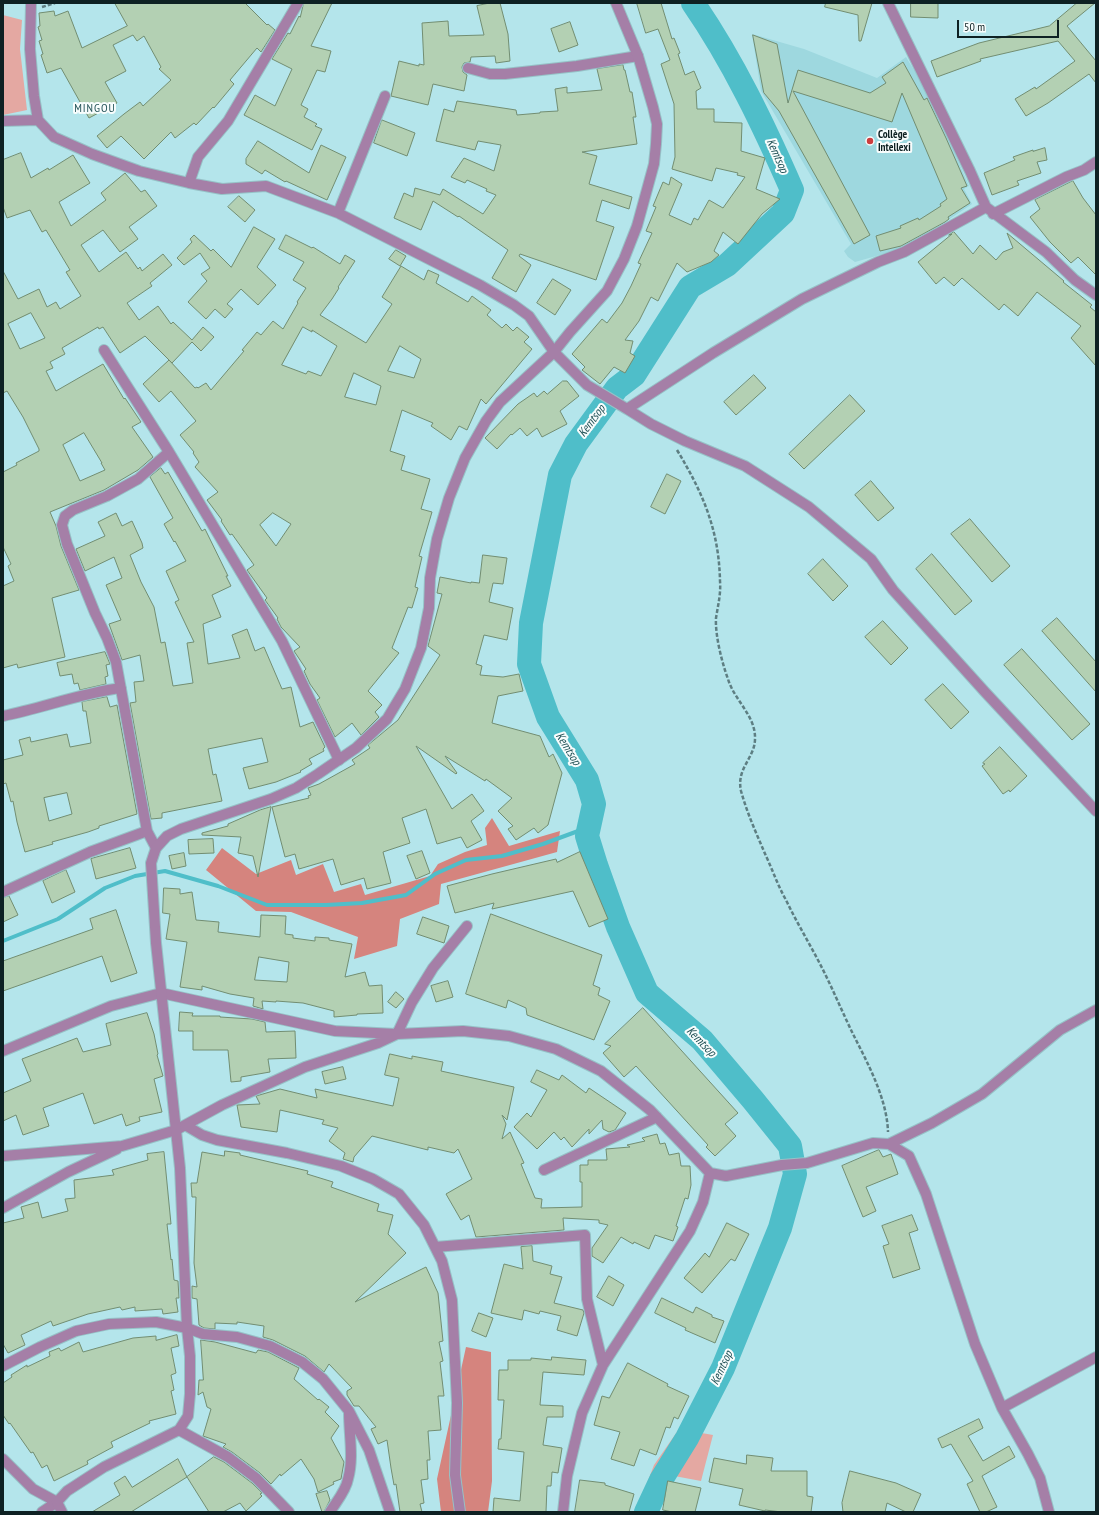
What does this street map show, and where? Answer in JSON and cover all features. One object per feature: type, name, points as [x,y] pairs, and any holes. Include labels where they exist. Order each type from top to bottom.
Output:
[{"type":"street","points":[[31,3],[30,49],[34,96],[38,120],[54,137],[92,154],[139,171],[189,183],[222,189],[266,186],[338,213],[480,285],[514,305],[529,316],[554,352],[587,385],[651,424],[685,441],[745,466],[809,507],[871,559],[893,590],[1096,811]]},
{"type":"street","points":[[189,183],[198,157],[228,121],[298,3]]},
{"type":"street","points":[[42,1512],[57,1502],[67,1491],[104,1467],[179,1430],[188,1416],[190,1401],[190,1356],[187,1328],[180,1168],[180,1127],[154,927],[150,863],[156,848],[167,836],[181,829],[270,799],[296,788],[339,760],[356,748],[387,719],[405,690],[421,648],[429,608],[430,578],[437,539],[449,498],[465,458],[486,422],[500,402],[554,352],[597,303],[614,278],[636,226],[649,185],[656,144],[657,124],[638,56],[616,3]]},
{"type":"street","points":[[888,3],[990,211],[1046,252],[1075,280],[1096,295]]},
{"type":"street","points":[[468,68],[490,74],[505,74],[577,66],[638,56]]},
{"type":"street","points":[[338,213],[385,96]]},
{"type":"street","points":[[3,121],[38,120]]},
{"type":"street","points":[[624,407],[802,299],[878,262],[904,252],[990,211],[1084,170],[1096,162]]},
{"type":"street","points":[[104,350],[169,452],[282,641],[339,760]]},
{"type":"street","points":[[156,848],[147,831],[116,662],[67,544],[62,525],[65,516],[73,510],[107,496],[138,479],[169,452]]},
{"type":"street","points":[[3,716],[29,711],[102,690],[121,688]]},
{"type":"street","points":[[3,892],[90,852],[147,831]]},
{"type":"street","points":[[3,1208],[68,1172],[122,1146],[180,1127],[222,1105],[305,1067],[378,1043],[397,1034],[412,1002],[429,975],[467,926]]},
{"type":"street","points":[[3,1051],[111,1006],[162,993],[335,1031],[397,1034],[471,1032],[509,1036],[556,1049],[600,1071],[650,1110],[710,1173],[726,1176],[782,1165],[807,1163],[873,1143],[889,1144],[910,1156],[926,1194],[975,1344],[1002,1408],[1040,1478],[1048,1512]]},
{"type":"street","points":[[889,1144],[932,1123],[982,1094],[1060,1030],[1096,1010]]},
{"type":"street","points":[[544,1170],[657,1117]]},
{"type":"street","points":[[180,1127],[217,1140],[341,1166],[373,1179],[399,1194],[424,1225],[442,1261],[452,1300],[457,1402],[455,1475],[460,1512]]},
{"type":"street","points":[[3,1156],[122,1146]]},
{"type":"street","points":[[563,1512],[567,1476],[582,1413],[603,1365],[690,1231],[703,1202],[710,1173]]},
{"type":"street","points":[[435,1247],[585,1235],[587,1299],[603,1365]]},
{"type":"street","points":[[3,1366],[76,1331],[109,1324],[156,1322],[187,1328],[203,1334],[238,1337],[263,1345],[302,1362],[323,1379],[349,1411],[369,1450],[390,1512]]},
{"type":"street","points":[[1002,1408],[1096,1357]]},
{"type":"street","points":[[330,1512],[338,1501],[348,1480],[351,1459],[349,1411]]},
{"type":"street","points":[[179,1430],[228,1457],[256,1478],[289,1512]]},
{"type":"street","points":[[3,1459],[33,1489],[57,1502],[62,1512]]},
{"type":"path","points":[[676,448],[706,504],[714,529],[718,549],[720,580],[720,596],[716,618],[716,633],[728,680],[735,696],[754,725],[755,739],[753,750],[743,768],[740,777],[741,788],[749,815],[784,898],[818,962],[872,1074],[888,1119],[889,1144]]},
{"type":"shaded area","points":[[3,15],[22,20],[20,49],[27,110],[3,115]]},
{"type":"shaded area","name":"Collège Intellexi","points":[[752,34],[804,49],[877,78],[906,57],[930,96],[969,186],[964,189],[972,204],[908,247],[855,262],[848,257],[844,251],[851,244],[761,91]]},
{"type":"shaded area","points":[[492,818],[509,846],[560,831],[557,852],[441,884],[439,904],[400,919],[397,946],[354,959],[358,937],[291,912],[256,911],[206,870],[222,848],[256,874],[291,860],[296,875],[323,864],[334,892],[361,884],[365,895],[430,876],[438,864],[465,852],[487,845],[485,828]]},
{"type":"shaded area","points":[[466,1347],[491,1352],[492,1481],[488,1512],[441,1512],[437,1479]]},
{"type":"shaded area","points":[[679,1429],[713,1435],[701,1481],[669,1475],[659,1512],[636,1512],[654,1465]]},
{"type":"building","points":[[115,3],[245,3],[267,25],[268,24],[275,30],[261,52],[257,48],[230,80],[234,84],[214,108],[213,107],[196,125],[194,123],[175,138],[171,132],[144,159],[121,136],[107,148],[97,136],[140,102],[143,106],[171,80],[159,69],[161,67],[144,36],[137,41],[133,35],[113,45],[126,71],[105,82],[117,103],[89,118],[61,68],[47,73],[41,55],[43,54],[39,41],[42,40],[38,27],[40,26],[39,13],[54,11],[55,16],[68,11],[82,48],[127,26]]},
{"type":"building","points":[[304,3],[332,3],[311,46],[331,51],[325,72],[317,70],[301,105],[308,109],[304,117],[317,124],[315,126],[322,129],[312,150],[244,115],[255,95],[275,106],[292,69],[272,59],[288,33],[290,34],[299,16],[300,17]]},
{"type":"building","points":[[490,3],[500,3],[508,34],[510,61],[496,63],[495,56],[471,57],[470,62],[464,63],[462,67],[463,72],[467,75],[464,91],[433,84],[428,105],[391,96],[399,61],[419,66],[419,64],[424,65],[422,23],[448,21],[449,36],[484,35],[477,6]]},
{"type":"building","points":[[637,3],[661,3],[672,39],[674,38],[680,53],[678,54],[685,75],[694,71],[701,88],[696,91],[697,109],[714,109],[714,122],[742,123],[741,151],[765,158],[756,189],[780,199],[762,214],[738,244],[723,232],[714,251],[719,255],[711,262],[687,272],[677,263],[658,301],[651,297],[639,321],[625,340],[633,341],[630,353],[635,356],[625,373],[614,367],[600,384],[582,370],[585,367],[572,354],[602,319],[607,323],[622,303],[631,286],[641,264],[638,263],[652,233],[646,231],[656,207],[653,206],[663,182],[669,185],[671,177],[682,184],[669,215],[691,225],[694,218],[698,220],[709,200],[723,208],[745,177],[737,175],[738,173],[716,168],[712,181],[672,169],[675,157],[674,104],[661,64],[670,60],[658,29],[646,33]]},
{"type":"building","points":[[826,3],[872,3],[861,41],[859,41],[858,15],[825,7]]},
{"type":"building","points":[[911,3],[938,3],[938,18],[911,17]]},
{"type":"building","points":[[1077,3],[1095,3],[1067,26],[1096,61],[1096,83],[1089,74],[1048,103],[1026,116],[1015,99],[1035,87],[1036,89],[1075,61],[1058,41],[980,59],[981,61],[937,77],[931,61],[979,43],[1049,26]]},
{"type":"building","points":[[570,22],[578,45],[559,52],[551,29]]},
{"type":"building","points":[[753,35],[777,44],[788,103],[798,70],[870,93],[886,83],[882,77],[903,62],[924,100],[927,98],[967,186],[961,188],[970,203],[948,217],[949,219],[945,222],[901,246],[880,251],[876,236],[901,228],[900,226],[918,218],[919,220],[941,206],[940,204],[947,199],[902,93],[892,122],[793,91],[870,235],[854,244],[779,111],[764,93]]},
{"type":"building","points":[[623,65],[630,92],[632,92],[636,117],[633,117],[637,144],[582,152],[597,156],[589,184],[632,197],[629,209],[602,200],[596,221],[614,227],[596,280],[520,254],[519,256],[531,265],[516,292],[492,278],[508,250],[459,216],[458,217],[433,201],[421,230],[394,218],[404,193],[413,197],[415,188],[440,195],[443,189],[483,214],[496,195],[467,180],[465,183],[451,177],[464,158],[494,171],[501,145],[478,141],[475,150],[436,141],[444,109],[454,112],[457,101],[516,110],[517,115],[558,111],[555,89],[567,87],[567,93],[602,90],[597,69]]},
{"type":"building","points":[[382,120],[415,133],[407,156],[374,143]]},
{"type":"building","points":[[258,141],[309,173],[321,145],[346,157],[327,200],[286,181],[285,182],[265,170],[262,174],[246,164],[246,159]]},
{"type":"building","points":[[1045,148],[1047,160],[1037,162],[1041,173],[1017,181],[1019,185],[992,195],[984,173],[1015,160],[1013,157],[1033,150]]},
{"type":"building","points":[[21,153],[31,178],[48,168],[49,170],[73,155],[90,183],[59,202],[71,226],[106,200],[101,193],[125,173],[141,192],[145,190],[157,206],[129,227],[138,239],[120,252],[103,230],[81,245],[99,272],[126,252],[138,269],[140,267],[142,271],[163,254],[172,265],[150,283],[152,286],[127,303],[139,320],[158,306],[171,324],[173,322],[192,340],[203,327],[214,337],[201,351],[192,342],[172,363],[145,336],[120,353],[103,327],[99,329],[98,327],[62,348],[65,354],[50,362],[53,368],[46,371],[56,391],[103,364],[124,399],[125,398],[141,422],[132,427],[153,457],[138,470],[104,490],[50,512],[56,526],[61,546],[79,590],[52,598],[65,657],[18,668],[17,664],[3,668],[3,586],[14,581],[8,566],[11,564],[3,547],[3,472],[17,465],[16,463],[39,451],[39,449],[23,417],[7,391],[3,393],[3,271],[18,299],[39,289],[47,307],[56,302],[60,309],[81,296],[66,272],[70,270],[46,230],[42,232],[30,210],[7,218],[3,207],[3,160]],"holes":[[[31,313],[45,338],[20,349],[8,324]],[[84,433],[105,470],[80,481],[63,445]]]},
{"type":"building","points":[[1073,181],[1083,198],[1096,215],[1096,275],[1078,257],[1071,263],[1050,242],[1030,217],[1040,209],[1035,200]]},
{"type":"building","points":[[239,196],[255,210],[245,222],[228,207]]},
{"type":"building","points":[[254,227],[275,239],[257,267],[276,285],[258,305],[241,289],[227,304],[233,309],[225,318],[215,309],[206,319],[188,302],[207,281],[201,274],[210,268],[200,253],[184,265],[177,258],[192,242],[190,239],[194,235],[211,251],[213,249],[231,267]]},
{"type":"building","points":[[954,232],[973,254],[980,245],[996,260],[1003,252],[1013,248],[1007,233],[1092,305],[1090,307],[1096,312],[1096,366],[1071,338],[1081,326],[1037,292],[1018,316],[1004,304],[999,310],[962,278],[954,286],[944,277],[936,284],[918,262]]},
{"type":"building","points":[[286,235],[312,248],[313,247],[340,264],[345,255],[355,261],[332,299],[320,315],[366,343],[392,304],[382,297],[401,266],[424,280],[428,270],[439,275],[436,283],[468,302],[472,296],[491,310],[487,315],[502,328],[506,324],[513,331],[517,327],[529,337],[524,342],[532,349],[486,404],[481,399],[467,430],[459,426],[451,440],[431,426],[433,423],[402,410],[390,451],[405,456],[401,470],[430,479],[421,509],[432,512],[419,556],[422,557],[415,587],[418,588],[412,608],[408,607],[392,648],[399,653],[368,691],[382,705],[375,712],[379,717],[361,735],[352,723],[335,737],[317,700],[320,698],[310,684],[304,671],[306,669],[294,651],[300,647],[281,627],[277,619],[278,618],[265,600],[267,598],[247,570],[254,565],[232,534],[230,535],[221,521],[222,520],[207,500],[218,492],[195,467],[199,462],[193,453],[194,452],[180,435],[196,421],[171,391],[159,402],[143,384],[169,360],[195,388],[198,388],[206,383],[211,390],[244,351],[242,350],[257,332],[261,335],[273,321],[283,329],[306,288],[293,280],[304,262],[279,249]],"holes":[[[303,327],[312,332],[312,330],[337,346],[321,376],[308,371],[306,374],[282,365]],[[400,346],[421,359],[414,378],[388,371]],[[354,373],[381,386],[376,405],[345,397]],[[273,513],[291,524],[276,546],[260,525]]]},
{"type":"building","points":[[396,250],[406,256],[400,266],[389,259]]},
{"type":"building","points":[[553,279],[571,290],[555,315],[537,303]]},
{"type":"building","points":[[754,375],[766,388],[736,415],[724,402]]},
{"type":"building","points":[[563,381],[567,381],[579,396],[560,411],[567,424],[542,437],[537,428],[527,436],[520,428],[512,435],[511,434],[497,449],[485,438],[518,404],[534,393],[537,397],[544,391],[547,394]]},
{"type":"building","points":[[850,395],[865,411],[804,469],[789,454]]},
{"type":"building","points":[[161,468],[165,474],[168,472],[202,531],[205,529],[228,576],[226,576],[231,586],[212,595],[221,617],[203,624],[208,664],[240,658],[232,635],[247,629],[255,651],[264,647],[282,689],[291,687],[300,727],[313,722],[325,747],[323,749],[324,751],[309,759],[312,764],[300,771],[301,772],[276,782],[249,789],[243,768],[268,762],[262,738],[208,749],[213,775],[216,774],[222,801],[162,813],[162,818],[151,819],[130,703],[136,702],[134,682],[144,681],[140,655],[122,660],[109,624],[121,620],[106,585],[122,578],[114,557],[85,571],[76,549],[105,536],[98,522],[116,513],[122,526],[132,521],[143,548],[130,555],[141,582],[154,607],[161,643],[165,642],[173,686],[193,683],[187,643],[194,642],[175,602],[179,600],[166,571],[186,561],[164,524],[173,518],[150,477]]},
{"type":"building","points":[[667,474],[681,481],[665,514],[651,507]]},
{"type":"building","points":[[871,481],[894,508],[878,521],[855,495]]},
{"type":"building","points":[[970,519],[1010,566],[992,582],[951,534]]},
{"type":"building","points":[[932,554],[972,601],[955,615],[916,569]]},
{"type":"building","points":[[483,555],[507,558],[503,584],[493,583],[489,602],[513,608],[507,640],[484,635],[476,664],[482,666],[480,675],[503,677],[519,674],[523,691],[498,696],[492,723],[540,736],[549,757],[553,754],[562,773],[548,825],[538,833],[534,828],[516,840],[508,829],[513,826],[498,811],[512,798],[486,779],[485,781],[445,756],[457,773],[456,774],[416,746],[452,809],[472,794],[484,811],[471,821],[482,840],[467,848],[461,837],[437,844],[426,809],[402,818],[410,843],[383,852],[391,883],[367,889],[364,878],[341,885],[333,859],[299,869],[295,854],[285,857],[272,807],[309,798],[308,796],[311,795],[308,788],[319,784],[355,764],[352,760],[370,748],[368,745],[398,720],[440,655],[428,646],[442,594],[437,593],[440,577],[471,583],[479,583]]},
{"type":"building","points":[[823,559],[848,586],[833,601],[808,574]]},
{"type":"building","points":[[1057,618],[1096,662],[1096,692],[1042,631]]},
{"type":"building","points":[[883,621],[908,648],[891,665],[865,637]]},
{"type":"building","points":[[1022,649],[1090,724],[1072,740],[1004,665]]},
{"type":"building","points":[[105,652],[110,664],[106,665],[108,676],[105,677],[106,684],[80,690],[78,683],[74,684],[72,674],[60,676],[57,663]]},
{"type":"building","points":[[943,684],[969,712],[951,729],[925,700]]},
{"type":"building","points":[[107,697],[110,707],[117,705],[137,814],[99,826],[99,828],[88,832],[52,842],[53,844],[25,852],[13,801],[11,802],[6,783],[3,784],[3,760],[23,755],[19,740],[30,737],[31,742],[67,734],[70,747],[91,743],[86,711],[83,711],[82,702]],"holes":[[[67,793],[72,814],[49,821],[44,798]]]},
{"type":"building","points":[[1000,747],[1027,776],[1010,792],[1009,790],[1003,794],[982,766],[985,764],[983,763]]},
{"type":"building","points":[[271,807],[258,877],[253,856],[238,853],[241,837],[202,835],[202,833],[228,826],[228,824],[260,810]]},
{"type":"building","points":[[213,839],[214,853],[189,854],[188,840]]},
{"type":"building","points":[[130,848],[136,868],[96,879],[91,859]]},
{"type":"building","points":[[422,851],[430,873],[416,879],[407,856]]},
{"type":"building","points":[[580,852],[608,919],[589,927],[573,891],[492,909],[494,903],[455,913],[447,886],[556,859],[557,862]]},
{"type":"building","points":[[184,853],[186,866],[172,869],[169,856]]},
{"type":"building","points":[[66,870],[75,892],[52,903],[43,881]]},
{"type":"building","points":[[164,888],[180,889],[180,894],[192,892],[196,920],[219,922],[218,932],[260,937],[261,915],[286,916],[285,934],[293,935],[293,938],[315,941],[315,937],[329,938],[329,940],[352,944],[345,977],[365,972],[369,986],[382,985],[383,1013],[334,1017],[334,1011],[303,1003],[276,1001],[262,1001],[263,1009],[253,1006],[254,998],[230,994],[202,986],[202,990],[180,987],[187,942],[166,939],[170,914],[163,913]],"holes":[[[259,957],[289,962],[287,982],[255,980]]]},
{"type":"building","points":[[9,896],[18,915],[3,922],[3,898]]},
{"type":"building","points":[[116,910],[137,973],[111,982],[102,956],[3,991],[3,961],[93,929],[90,919]]},
{"type":"building","points":[[491,914],[602,955],[593,985],[600,988],[598,995],[610,1001],[594,1040],[527,1015],[526,1008],[508,1000],[506,1008],[466,994]]},
{"type":"building","points":[[423,917],[449,926],[444,943],[417,934]]},
{"type":"building","points":[[448,981],[453,997],[436,1002],[431,986]]},
{"type":"building","points":[[396,992],[404,999],[396,1008],[388,1002]]},
{"type":"building","points":[[643,1008],[738,1113],[725,1124],[736,1136],[715,1156],[706,1147],[708,1145],[636,1066],[624,1077],[603,1053],[611,1046],[605,1044]]},
{"type":"building","points":[[180,1012],[193,1013],[192,1016],[220,1016],[252,1019],[265,1022],[266,1032],[295,1031],[296,1058],[268,1059],[270,1072],[241,1077],[241,1081],[231,1082],[228,1050],[193,1050],[193,1031],[179,1031]]},
{"type":"building","points":[[147,1013],[154,1034],[157,1055],[163,1076],[154,1079],[162,1112],[139,1117],[140,1121],[126,1126],[122,1114],[94,1124],[83,1093],[43,1108],[49,1126],[23,1135],[16,1115],[3,1121],[3,1093],[31,1081],[22,1059],[77,1038],[83,1052],[111,1045],[106,1024]]},
{"type":"building","points":[[390,1054],[412,1059],[412,1056],[443,1062],[441,1071],[514,1087],[507,1120],[502,1115],[506,1124],[502,1139],[510,1132],[524,1163],[521,1164],[535,1198],[542,1199],[541,1208],[582,1207],[580,1165],[588,1165],[588,1160],[607,1160],[606,1149],[630,1147],[627,1145],[645,1141],[642,1138],[657,1134],[660,1144],[665,1143],[669,1155],[679,1153],[681,1166],[690,1166],[691,1185],[688,1199],[685,1198],[673,1241],[655,1235],[649,1249],[634,1242],[633,1244],[621,1237],[603,1263],[592,1256],[592,1248],[608,1225],[599,1223],[599,1220],[563,1218],[564,1230],[476,1237],[469,1215],[461,1220],[446,1194],[472,1179],[458,1149],[454,1153],[428,1147],[428,1150],[372,1136],[354,1157],[353,1162],[343,1159],[345,1153],[329,1141],[338,1128],[322,1124],[324,1120],[280,1110],[277,1132],[241,1127],[237,1105],[260,1104],[256,1096],[280,1089],[317,1098],[315,1089],[393,1106],[399,1078],[385,1075]]},
{"type":"building","points":[[343,1067],[346,1079],[325,1084],[322,1072]]},
{"type":"building","points":[[537,1070],[559,1080],[562,1075],[586,1093],[589,1088],[626,1113],[615,1130],[609,1132],[603,1129],[602,1120],[589,1134],[589,1129],[572,1147],[564,1137],[561,1140],[554,1132],[537,1149],[514,1127],[527,1113],[531,1117],[547,1090],[531,1082]]},
{"type":"building","points":[[879,1150],[883,1157],[891,1154],[898,1174],[866,1187],[876,1211],[863,1217],[842,1166]]},
{"type":"building","points":[[225,1151],[240,1153],[240,1155],[308,1171],[307,1174],[333,1182],[331,1187],[379,1204],[377,1211],[393,1215],[388,1234],[406,1253],[355,1302],[426,1267],[438,1293],[443,1341],[439,1342],[443,1361],[440,1362],[444,1396],[438,1396],[441,1430],[428,1431],[430,1460],[427,1460],[428,1479],[421,1480],[424,1503],[420,1504],[422,1512],[400,1512],[387,1440],[378,1444],[371,1429],[376,1427],[359,1406],[354,1406],[347,1395],[347,1391],[352,1388],[329,1364],[324,1372],[305,1356],[273,1340],[263,1337],[264,1326],[237,1322],[237,1324],[215,1323],[215,1329],[204,1328],[199,1325],[197,1299],[192,1298],[192,1286],[197,1287],[194,1263],[196,1197],[192,1197],[191,1183],[197,1183],[202,1152],[224,1156]]},
{"type":"building","points":[[164,1152],[171,1224],[167,1224],[174,1280],[178,1281],[179,1298],[176,1298],[178,1312],[163,1314],[162,1309],[135,1311],[135,1307],[122,1310],[120,1307],[88,1314],[53,1326],[51,1321],[21,1335],[25,1345],[8,1353],[3,1344],[3,1223],[24,1218],[21,1207],[38,1202],[42,1218],[68,1211],[65,1199],[75,1198],[74,1180],[114,1175],[112,1170],[148,1160],[147,1154]]},
{"type":"building","points":[[912,1215],[918,1230],[909,1233],[920,1269],[893,1278],[883,1246],[889,1244],[882,1226]]},
{"type":"building","points":[[727,1223],[749,1234],[735,1261],[731,1259],[702,1293],[684,1278],[705,1253],[709,1257]]},
{"type":"building","points":[[532,1246],[533,1261],[552,1266],[550,1274],[562,1277],[554,1303],[583,1310],[584,1313],[577,1336],[557,1330],[561,1316],[540,1311],[539,1314],[524,1310],[522,1320],[491,1313],[504,1264],[523,1269],[521,1247]]},
{"type":"building","points":[[609,1276],[624,1285],[613,1306],[597,1297]]},
{"type":"building","points":[[662,1298],[693,1313],[696,1307],[712,1315],[712,1317],[724,1321],[715,1343],[685,1330],[686,1328],[655,1313]]},
{"type":"building","points":[[479,1313],[493,1318],[486,1337],[472,1331]]},
{"type":"building","points":[[177,1335],[179,1346],[171,1348],[176,1373],[171,1375],[174,1390],[171,1391],[176,1414],[149,1421],[150,1423],[111,1442],[113,1447],[87,1461],[88,1464],[54,1481],[47,1465],[42,1468],[33,1452],[31,1453],[3,1415],[3,1383],[12,1377],[11,1375],[27,1365],[27,1367],[50,1356],[49,1352],[59,1348],[61,1351],[79,1342],[83,1352],[133,1338],[156,1336],[156,1340]]},
{"type":"building","points":[[201,1340],[215,1342],[256,1353],[258,1350],[268,1352],[299,1368],[294,1379],[318,1400],[319,1399],[329,1407],[325,1412],[339,1426],[331,1438],[344,1462],[341,1479],[333,1482],[334,1484],[318,1492],[314,1479],[301,1459],[281,1476],[280,1474],[271,1484],[260,1473],[223,1447],[226,1444],[203,1436],[211,1409],[207,1407],[203,1392],[198,1395],[199,1380],[203,1380]]},
{"type":"building","points":[[552,1357],[586,1360],[584,1375],[543,1372],[540,1405],[563,1406],[563,1417],[547,1417],[543,1445],[562,1448],[558,1473],[552,1472],[551,1486],[547,1486],[546,1512],[493,1512],[494,1498],[520,1501],[524,1452],[498,1449],[499,1439],[501,1439],[504,1400],[498,1400],[499,1370],[508,1370],[508,1360],[531,1360],[531,1358],[551,1360]]},
{"type":"building","points":[[628,1363],[668,1384],[667,1386],[689,1396],[678,1419],[674,1417],[670,1428],[666,1427],[656,1455],[640,1449],[634,1466],[611,1459],[620,1432],[594,1425],[602,1396],[609,1398]]},
{"type":"building","points":[[979,1419],[983,1428],[968,1436],[983,1461],[1009,1446],[1015,1457],[982,1476],[997,1507],[986,1512],[980,1512],[967,1484],[973,1481],[951,1444],[942,1448],[938,1439]]},
{"type":"building","points":[[747,1455],[773,1458],[771,1471],[807,1471],[807,1496],[813,1497],[811,1512],[765,1511],[739,1505],[743,1489],[709,1482],[714,1458],[746,1464]]},
{"type":"building","points":[[214,1457],[224,1462],[252,1483],[262,1493],[260,1494],[262,1496],[246,1511],[240,1503],[223,1512],[209,1512],[187,1477]]},
{"type":"building","points":[[178,1459],[187,1477],[131,1512],[92,1512],[120,1495],[114,1483],[125,1476],[132,1487]]},
{"type":"building","points":[[850,1471],[896,1483],[921,1494],[913,1512],[906,1512],[887,1503],[885,1512],[843,1512],[842,1503]]},
{"type":"building","points":[[580,1480],[605,1483],[605,1485],[634,1494],[629,1512],[575,1512]]},
{"type":"building","points":[[668,1481],[701,1488],[695,1512],[672,1512],[663,1510]]},
{"type":"building","points":[[327,1491],[330,1500],[324,1512],[322,1512],[316,1494]]},
{"type":"waterway","name":"Kemtsop","points":[[646,1512],[661,1480],[687,1438],[723,1368],[780,1228],[795,1174],[790,1146],[753,1100],[702,1040],[647,993],[618,927],[587,836],[594,804],[587,780],[548,717],[529,664],[531,623],[560,475],[576,444],[617,388],[634,375],[690,287],[727,265],[783,213],[792,190],[735,71],[708,25],[693,3]]},
{"type":"waterway","points":[[3,941],[58,919],[105,888],[135,876],[165,871],[218,886],[267,905],[326,905],[362,903],[406,895],[435,874],[466,860],[502,856],[543,844],[589,827]]},
{"type":"place","name":"Collège Intellexi","points":[[870,141]]},
{"type":"district","name":"MINGOU","points":[[95,109]]}]
